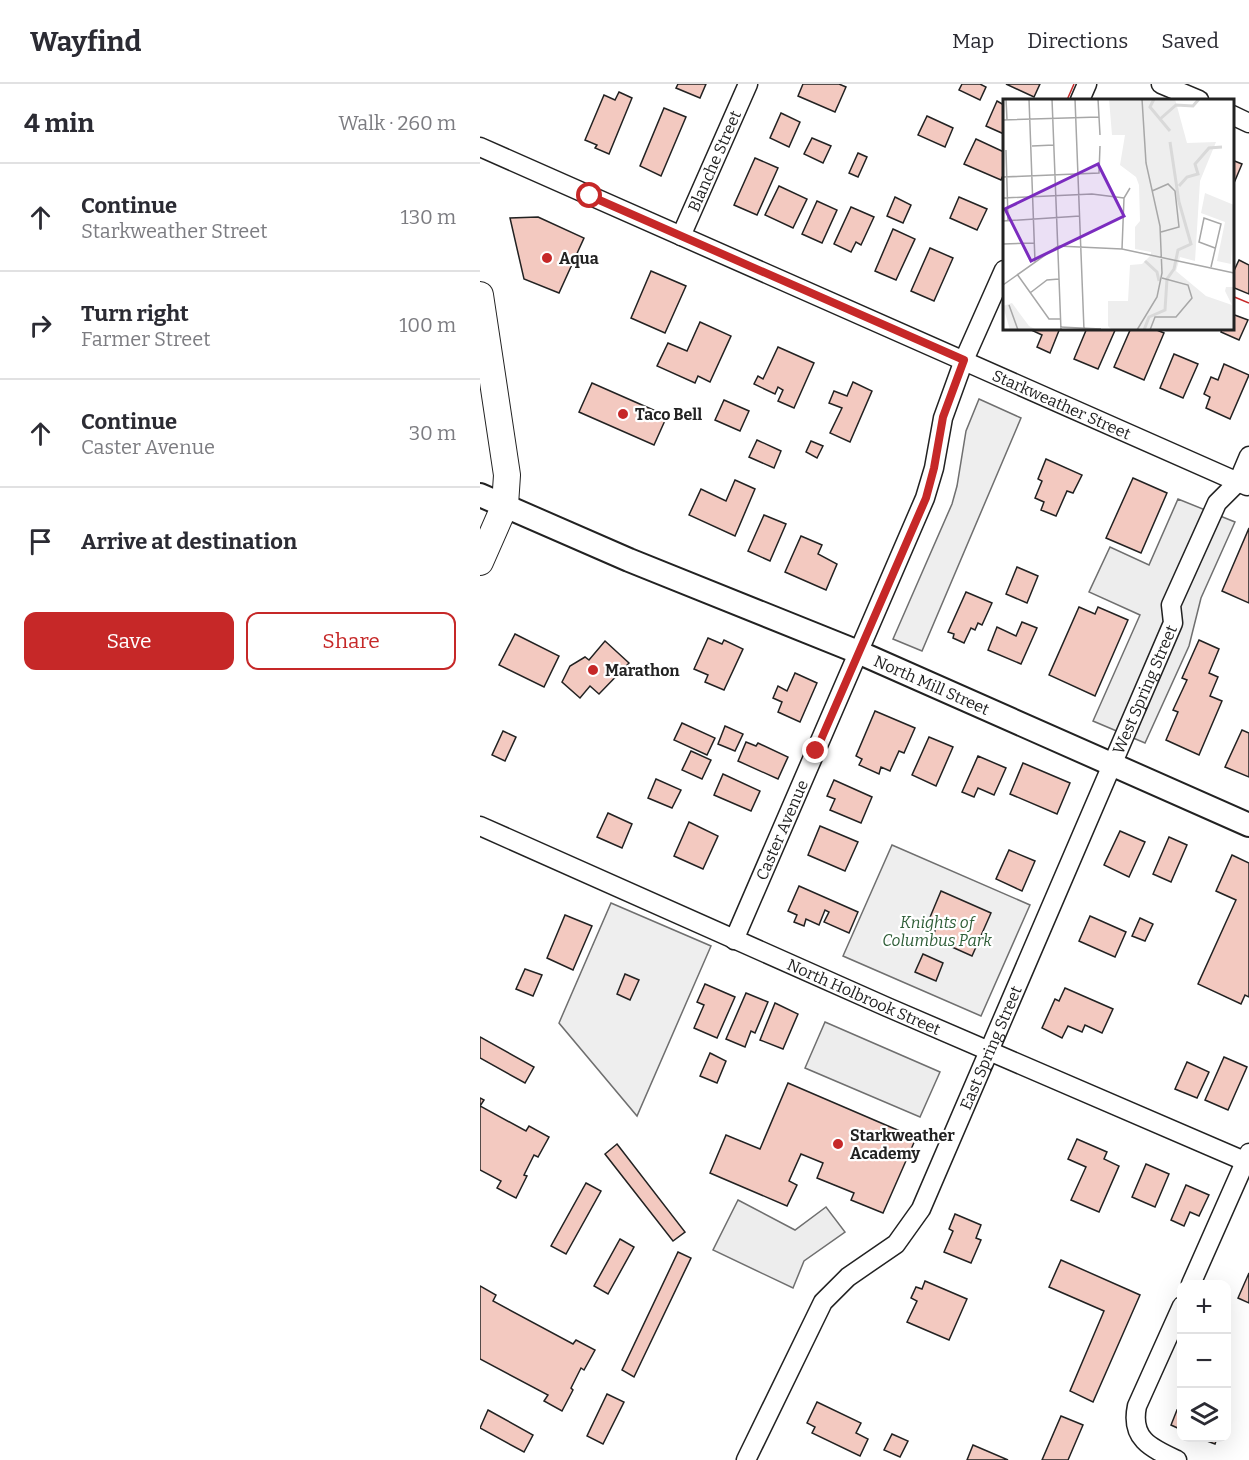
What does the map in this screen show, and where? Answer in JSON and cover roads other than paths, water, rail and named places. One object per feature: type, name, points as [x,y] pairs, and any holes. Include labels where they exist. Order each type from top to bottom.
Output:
[{"type":"main road","points":[[480,296],[507,475],[505,505],[480,562]]},
{"type":"street","name":"Blanche Street","points":[[681,236],[748,84]]},
{"type":"street","points":[[1080,99],[1087,84]]},
{"type":"street","points":[[1161,84],[1197,99]]},
{"type":"street","points":[[1234,116],[1249,123]]},
{"type":"street","name":"Starkweather Street","points":[[480,147],[1243,484]]},
{"type":"street","name":"Caster Avenue","points":[[734,940],[926,498],[943,417],[964,360],[1003,274]]},
{"type":"street","name":"West Spring Street","points":[[1111,764],[1173,623],[1171,605],[1184,574],[1217,503],[1243,484],[1249,456]]},
{"type":"street","name":"North Mill Street","points":[[480,495],[629,560],[858,652],[1249,825]]},
{"type":"street","name":"East Spring Street","points":[[746,1460],[823,1302],[848,1277],[896,1244],[921,1209],[1111,764]]},
{"type":"street","name":"North Holbrook Street","points":[[480,826],[734,940],[1248,1159]]},
{"type":"street","points":[[1193,1280],[1248,1159]]},
{"type":"street","points":[[1177,1317],[1137,1406],[1135,1423],[1140,1437],[1147,1445],[1177,1460]]},
{"type":"place","name":"Aqua","points":[[547,258]]},
{"type":"place","name":"Taco Bell","points":[[623,414]]},
{"type":"place","name":"Marathon","points":[[593,670]]},
{"type":"place","name":"Starkweather Academy","points":[[838,1144]]},
{"type":"park label","name":"Knights of Columbus Park","points":[[937,931]]}]
